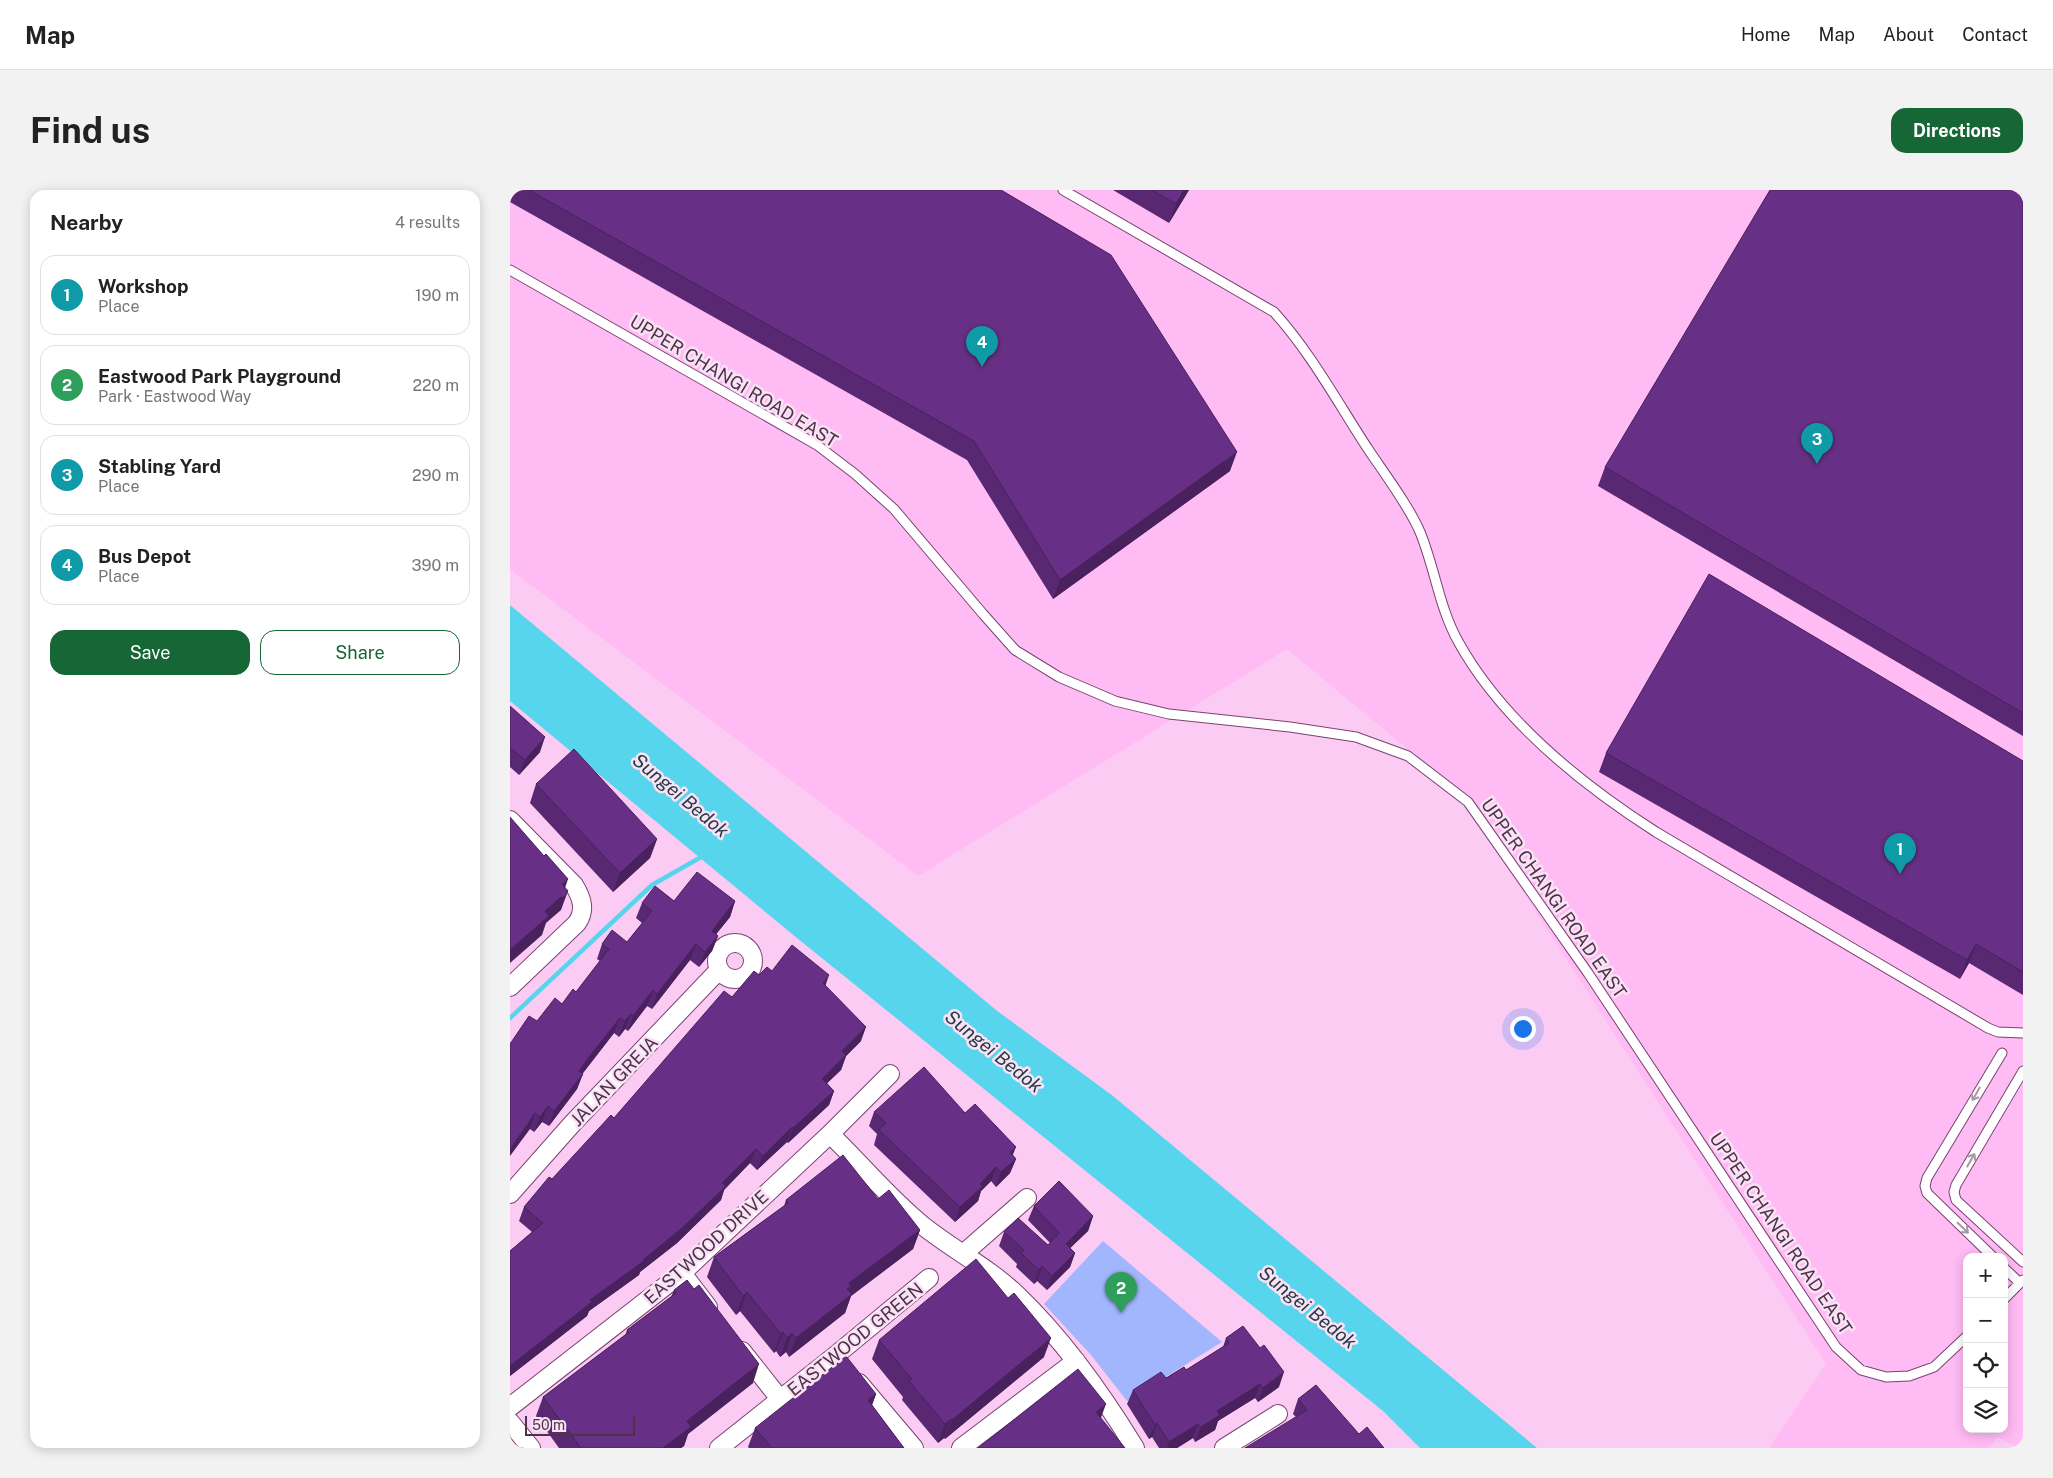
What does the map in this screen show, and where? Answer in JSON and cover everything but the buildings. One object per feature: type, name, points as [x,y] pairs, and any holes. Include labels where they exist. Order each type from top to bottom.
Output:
[{"type":"street","points":[[510,820],[574,885],[581,898],[583,912],[578,923],[510,987]]},
{"type":"street","name":"JALAN GREJA","points":[[510,1194],[578,1117],[719,970]]},
{"type":"street","name":"EASTWOOD DRIVE","points":[[510,1407],[682,1273],[830,1134],[890,1074]]},
{"type":"street","points":[[830,1134],[913,1217],[986,1269],[1016,1294],[1056,1335],[1135,1448]]},
{"type":"street","points":[[963,1254],[1027,1198]]},
{"type":"street","points":[[682,1273],[719,1321]]},
{"type":"street","name":"EASTWOOD GREEN","points":[[720,1448],[836,1356],[929,1278]]},
{"type":"street","name":"EASTWOOD GREEN","points":[[731,1337],[780,1400]]},
{"type":"street","points":[[836,1356],[914,1448]]},
{"type":"street","points":[[961,1448],[1076,1361]]},
{"type":"street","points":[[1224,1448],[1278,1414]]},
{"type":"street","points":[[510,1422],[531,1448]]},
{"type":"lane","points":[[1064,190],[1274,312],[1286,325],[1419,530],[1438,594],[1458,642],[1473,666],[1496,696],[1541,744],[1621,808],[1664,837],[1988,1028],[1998,1032],[2023,1033]]},
{"type":"lane","name":"UPPER CHANGI ROAD EAST","points":[[510,270],[817,445],[894,509],[1015,650],[1059,677],[1115,701],[1169,714],[1290,727],[1356,737],[1408,756],[1468,802],[1593,981],[1836,1347],[1861,1370],[1886,1377],[1909,1376],[1934,1367],[1963,1340]]},
{"type":"lane","points":[[1989,1253],[1927,1193],[1925,1186],[1932,1170],[2002,1053]]},
{"type":"lane","points":[[2023,1072],[1956,1185],[1954,1192],[1956,1200],[2023,1262]]},
{"type":"lane","points":[[2005,1298],[2022,1282],[2008,1271]]},
{"type":"shaded area","points":[[510,190],[2023,190],[2023,1448],[2018,1448],[1997,1437],[1990,1448],[1769,1448],[1826,1364],[1459,792],[1287,649],[918,876],[510,569]]},
{"type":"shaded area","points":[[1103,1241],[1222,1342],[1127,1401],[1091,1355],[1044,1304]]},
{"type":"water","name":"Sungei Bedok","points":[[510,605],[996,1010],[1113,1096],[1537,1448],[1420,1448],[1383,1411],[792,934],[510,701]]},
{"type":"waterway","points":[[510,1018],[652,885],[703,856]]},
{"type":"place","name":"Bus Depot","points":[[982,367]]},
{"type":"place","name":"Stabling Yard","points":[[1817,464]]},
{"type":"place","name":"Workshop","points":[[1900,874]]},
{"type":"place","name":"Eastwood Park Playground","points":[[1121,1313]]}]
